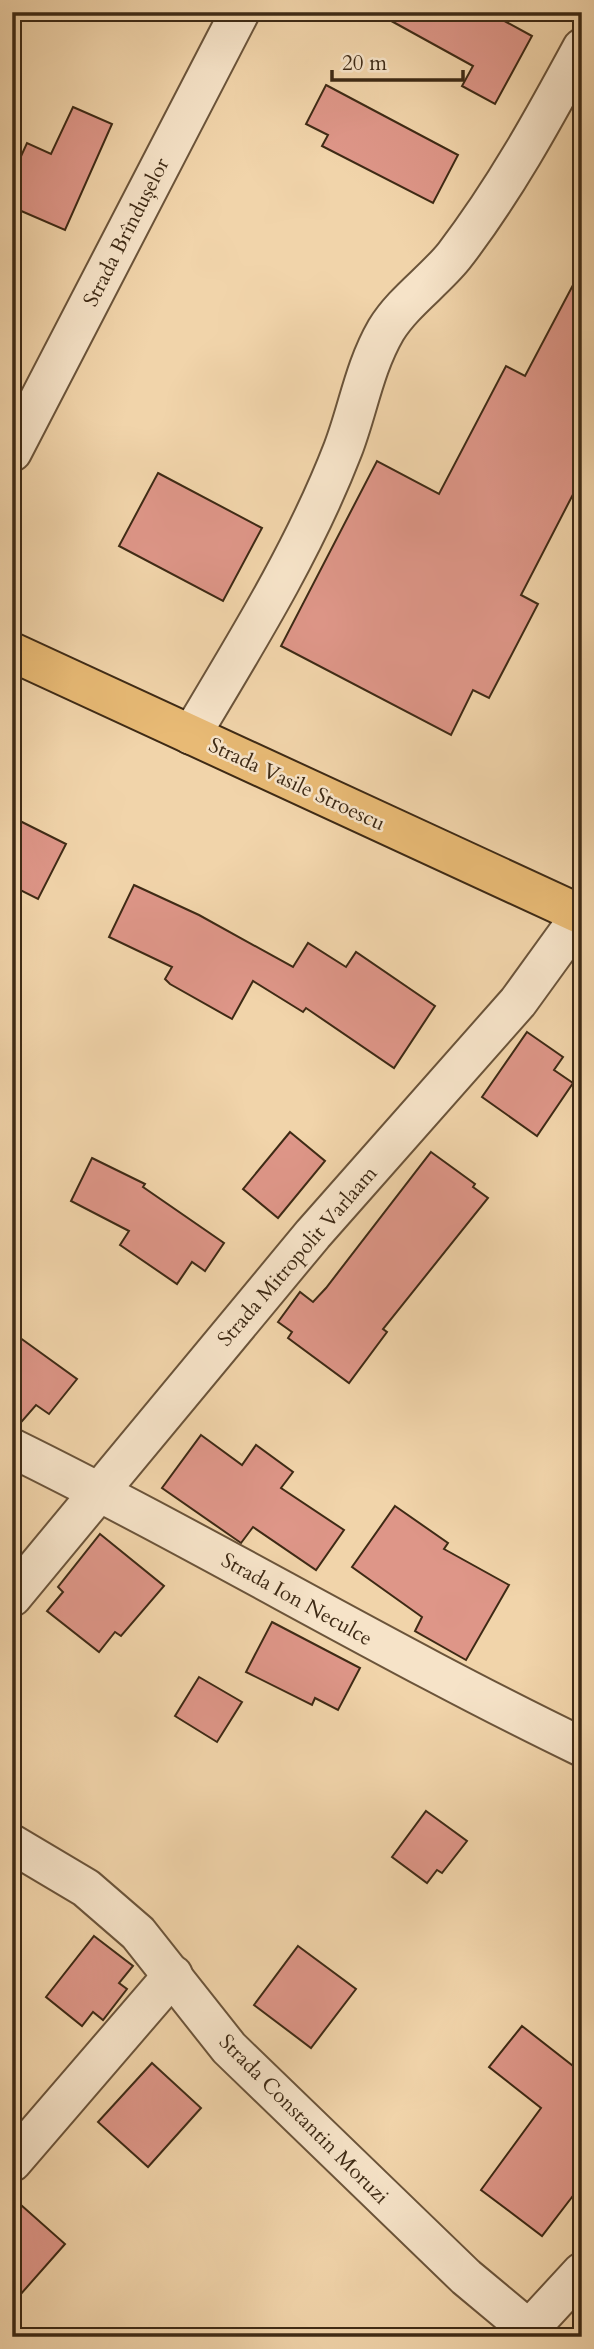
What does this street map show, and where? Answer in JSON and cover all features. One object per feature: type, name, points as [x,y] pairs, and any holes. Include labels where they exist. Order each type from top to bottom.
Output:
[{"type":"main road","name":"Strada Vasile Stroescu","points":[[12,652],[581,915]]},
{"type":"street","name":"Strada Brîndușelor","points":[[12,452],[240,12]]},
{"type":"street","points":[[191,735],[289,564],[343,449],[371,361],[387,328],[453,257],[520,161],[582,48]]},
{"type":"street","name":"Strada Mitropolit Varlaam","points":[[12,1597],[313,1234],[519,1002],[581,915]]},
{"type":"street","name":"Strada Ion Neculce","points":[[12,1448],[98,1490],[479,1698],[582,1747]]},
{"type":"street","name":"Strada Constantin Moruzi","points":[[12,1844],[86,1888],[138,1933],[229,2048],[530,2334]]},
{"type":"street","points":[[12,2162],[173,1975]]},
{"type":"street","points":[[530,2334],[582,2272]]},
{"type":"building","points":[[375,12],[488,12],[532,36],[495,104],[462,86],[473,66]]},
{"type":"building","points":[[326,85],[458,155],[433,203],[322,146],[328,135],[306,124]]},
{"type":"building","points":[[73,107],[112,124],[65,230],[12,207],[12,176],[27,143],[51,154]]},
{"type":"building","points":[[582,268],[582,477],[521,595],[538,604],[489,698],[473,690],[451,735],[281,646],[377,461],[439,494],[506,366],[525,376]]},
{"type":"building","points":[[158,473],[262,528],[223,601],[119,546]]},
{"type":"building","points":[[12,817],[66,844],[38,899],[12,886]]},
{"type":"building","points":[[134,885],[199,915],[293,967],[308,943],[346,967],[356,952],[435,1006],[394,1068],[306,1008],[303,1012],[253,981],[232,1019],[170,984],[165,979],[172,967],[109,937]]},
{"type":"building","points":[[527,1032],[563,1057],[554,1070],[573,1083],[537,1136],[482,1097]]},
{"type":"building","points":[[290,1132],[325,1161],[278,1218],[243,1189]]},
{"type":"building","points":[[431,1152],[475,1184],[473,1187],[488,1198],[383,1329],[387,1332],[349,1383],[288,1338],[292,1332],[278,1322],[300,1292],[313,1302],[326,1288]]},
{"type":"building","points":[[92,1158],[145,1184],[143,1187],[224,1243],[205,1271],[192,1262],[177,1284],[120,1245],[129,1231],[71,1201]]},
{"type":"building","points":[[12,1332],[77,1379],[49,1414],[36,1405],[17,1427],[12,1426]]},
{"type":"building","points":[[201,1435],[242,1465],[256,1445],[293,1472],[281,1488],[344,1530],[316,1570],[253,1527],[241,1543],[162,1488]]},
{"type":"building","points":[[395,1506],[448,1543],[444,1549],[509,1585],[466,1660],[415,1631],[422,1617],[352,1567]]},
{"type":"building","points":[[100,1534],[164,1586],[121,1636],[115,1632],[99,1652],[47,1611],[63,1592],[58,1587]]},
{"type":"building","points":[[272,1622],[360,1668],[338,1710],[315,1698],[312,1705],[246,1672]]},
{"type":"building","points":[[199,1677],[242,1702],[217,1742],[175,1716]]},
{"type":"building","points":[[426,1811],[467,1841],[442,1873],[437,1870],[427,1883],[392,1857]]},
{"type":"building","points":[[94,1936],[133,1966],[119,1983],[127,1989],[103,2020],[93,2012],[82,2026],[46,1997]]},
{"type":"building","points":[[298,1946],[356,1989],[311,2048],[254,2005]]},
{"type":"building","points":[[522,2026],[582,2073],[582,2184],[542,2236],[481,2190],[541,2108],[489,2067]]},
{"type":"building","points":[[152,2063],[201,2108],[148,2167],[98,2122]]},
{"type":"building","points":[[12,2197],[65,2244],[12,2304]]}]
